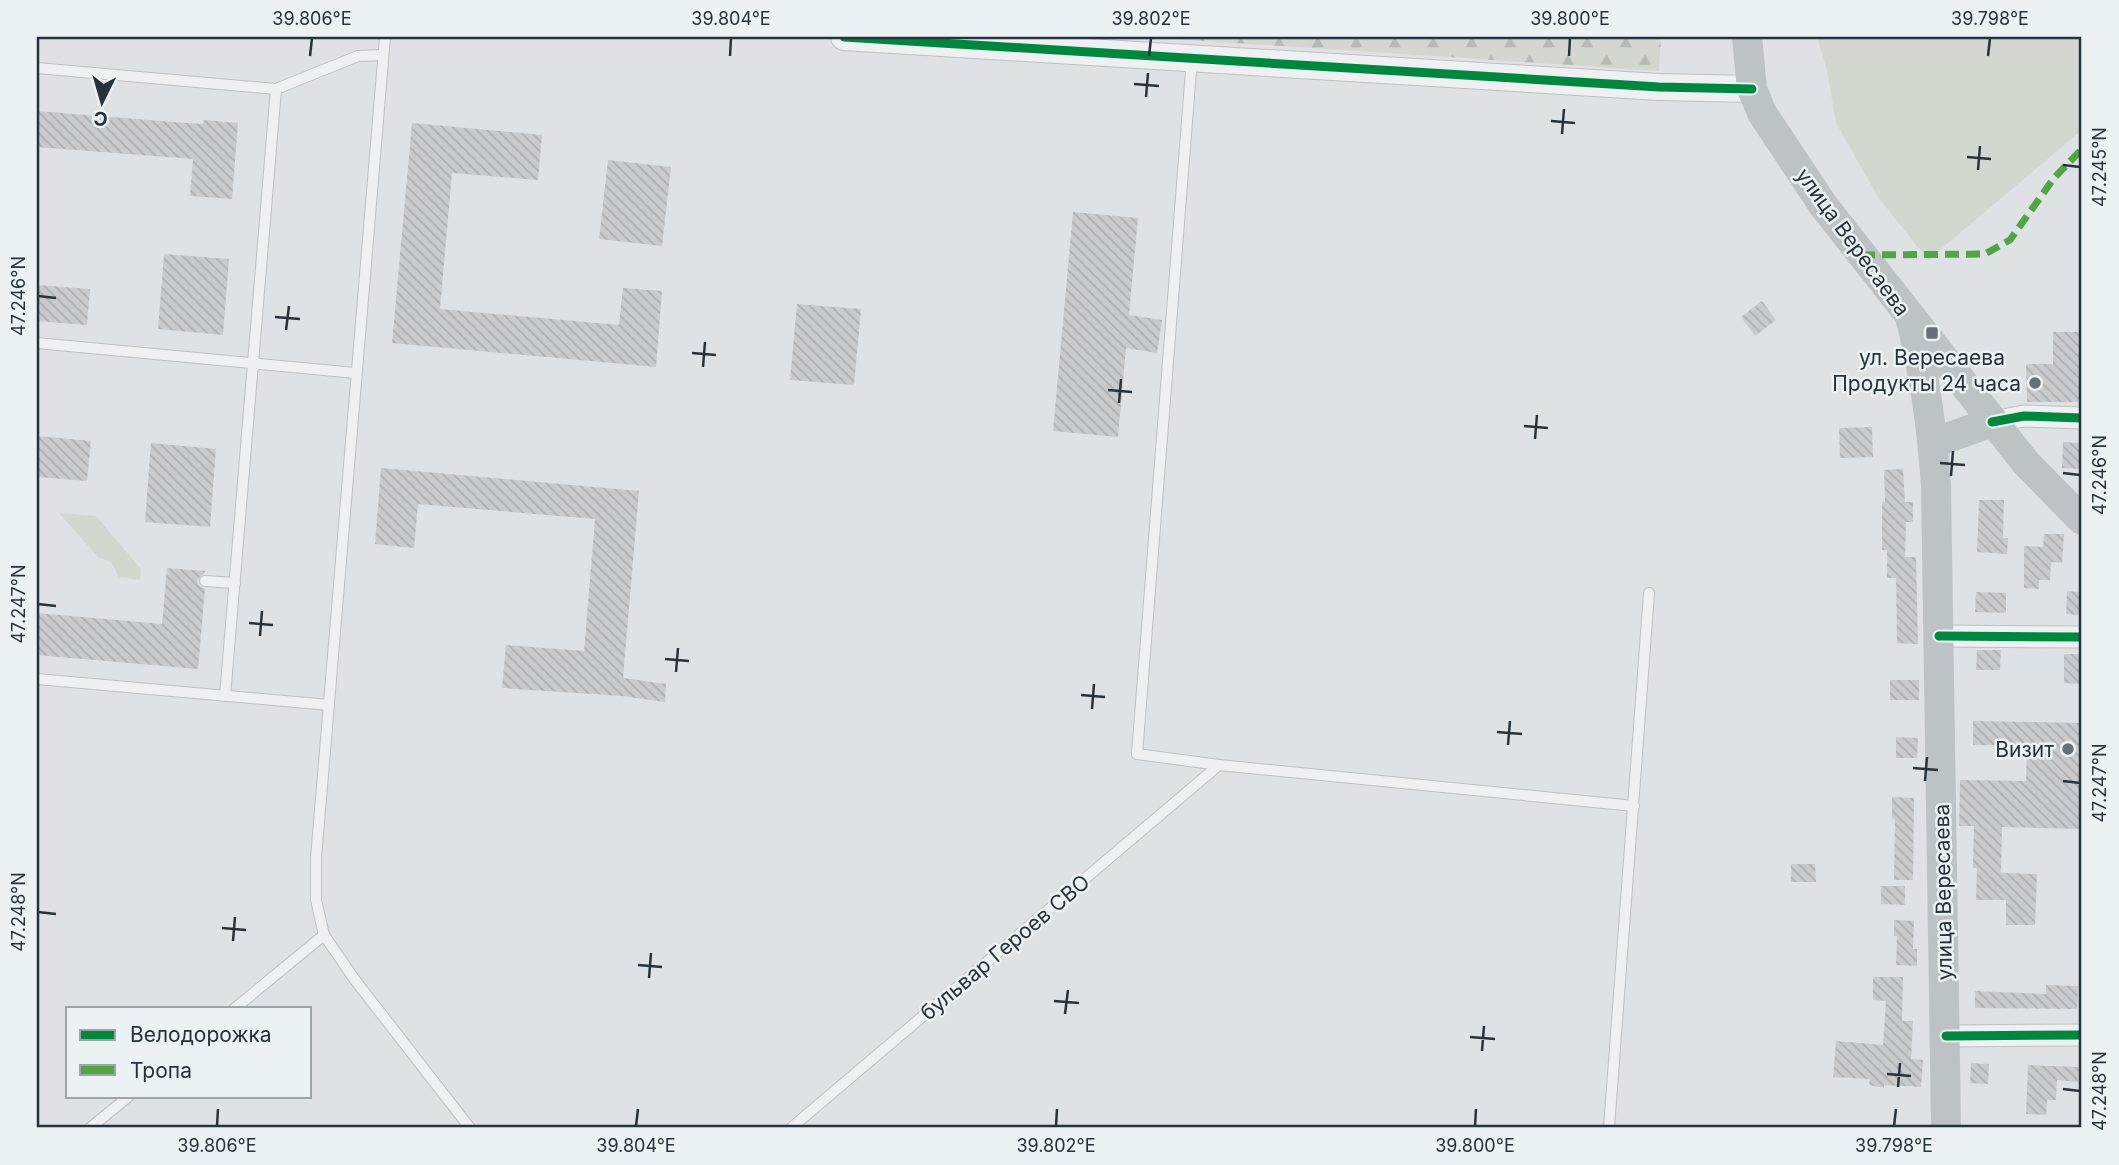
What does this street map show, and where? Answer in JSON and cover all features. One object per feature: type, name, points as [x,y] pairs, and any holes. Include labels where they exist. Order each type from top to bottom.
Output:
[{"type":"main road","name":"улица Вересаева","points":[[1747,37],[1752,89],[1762,113],[1823,205],[1910,317],[1922,360],[1936,486],[1946,1128]]},
{"type":"main road","points":[[1910,317],[2026,463],[2082,520]]},
{"type":"main road","points":[[1933,443],[1992,422]]},
{"type":"street","points":[[844,37],[1659,87],[1752,89]]},
{"type":"street","points":[[1992,422],[2024,416],[2082,418]]},
{"type":"street","points":[[1938,636],[2082,637]]},
{"type":"street","points":[[1946,1036],[2082,1035]]},
{"type":"lane","points":[[385,37],[316,858],[316,900],[324,935],[355,980],[470,1128]]},
{"type":"lane","points":[[37,68],[276,89],[358,56],[383,55]]},
{"type":"lane","points":[[1192,58],[1137,754],[1219,765],[1634,806]]},
{"type":"lane","points":[[225,696],[276,89]]},
{"type":"lane","points":[[37,343],[356,373]]},
{"type":"lane","points":[[205,581],[235,583]]},
{"type":"lane","points":[[1609,1128],[1649,593]]},
{"type":"lane","points":[[37,679],[329,705]]},
{"type":"lane","name":"бульвар Героев СВО","points":[[791,1128],[1219,765]]},
{"type":"lane","points":[[236,1007],[324,935]]},
{"type":"lane","points":[[90,1128],[127,1098]]},
{"type":"green space","points":[[1145,37],[1661,37],[1659,71]]},
{"type":"green space","points":[[1817,37],[2082,37],[2082,130],[1928,260],[1878,197],[1836,123],[1827,70]]},
{"type":"green space","points":[[59,513],[96,516],[141,569],[140,580],[119,577],[111,562],[98,557]]},
{"type":"building","points":[[37,111],[186,123],[203,124],[204,120],[238,123],[232,199],[190,196],[193,159],[37,147]]},
{"type":"building","points":[[412,123],[542,135],[538,180],[452,173],[440,309],[619,325],[623,288],[662,291],[656,367],[392,343]]},
{"type":"building","points":[[608,160],[671,167],[662,246],[599,239]]},
{"type":"building","points":[[1073,212],[1138,218],[1129,315],[1162,320],[1157,353],[1126,348],[1118,437],[1053,431]]},
{"type":"building","points":[[164,254],[229,259],[223,335],[158,329]]},
{"type":"building","points":[[37,285],[90,289],[87,325],[37,321]]},
{"type":"building","points":[[1762,301],[1776,320],[1755,336],[1741,317]]},
{"type":"building","points":[[797,304],[861,309],[854,385],[790,380]]},
{"type":"building","points":[[2053,332],[2082,332],[2082,402],[2027,402],[2026,364],[2053,364]]},
{"type":"building","points":[[1872,427],[1873,457],[1840,458],[1839,428]]},
{"type":"building","points":[[37,436],[91,441],[87,481],[37,477]]},
{"type":"building","points":[[2063,442],[2082,443],[2082,469],[2062,468]]},
{"type":"building","points":[[151,443],[216,449],[210,527],[145,522]]},
{"type":"building","points":[[381,468],[639,491],[623,678],[666,684],[665,702],[622,696],[502,688],[506,645],[584,651],[595,519],[418,504],[414,548],[375,544]]},
{"type":"building","points":[[1903,469],[1905,502],[1913,502],[1913,522],[1906,522],[1905,557],[1916,557],[1918,644],[1897,643],[1896,578],[1887,578],[1887,550],[1882,550],[1884,470]]},
{"type":"building","points":[[1979,500],[2004,500],[2003,538],[2008,538],[2007,554],[1977,552]]},
{"type":"building","points":[[2044,534],[2064,534],[2062,563],[2051,562],[2050,580],[2039,580],[2039,589],[2024,588],[2024,546],[2043,547]]},
{"type":"building","points":[[167,568],[206,571],[197,580],[198,585],[205,589],[198,669],[37,655],[37,613],[162,624]]},
{"type":"building","points":[[2067,591],[2082,592],[2082,615],[2066,614]]},
{"type":"building","points":[[1976,592],[2006,593],[2006,613],[1975,612]]},
{"type":"building","points":[[1977,650],[2001,650],[2000,670],[1976,670]]},
{"type":"building","points":[[2064,654],[2082,654],[2082,684],[2064,683]]},
{"type":"building","points":[[1890,680],[1919,680],[1919,700],[1890,700]]},
{"type":"building","points":[[1973,721],[2082,723],[2082,829],[2002,827],[2001,873],[2037,874],[2035,925],[2006,925],[2006,900],[1976,900],[1977,868],[1973,868],[1974,826],[1959,826],[1960,780],[2026,781],[2027,745],[1973,745]]},
{"type":"building","points":[[1896,737],[1918,738],[1917,758],[1896,758]]},
{"type":"building","points":[[1892,797],[1914,798],[1913,880],[1894,880],[1895,819],[1892,819]]},
{"type":"building","points":[[1791,864],[1815,864],[1816,882],[1791,882]]},
{"type":"building","points":[[1881,886],[1905,886],[1905,905],[1881,904]]},
{"type":"building","points":[[1894,920],[1914,921],[1913,949],[1917,949],[1917,966],[1896,965],[1897,936],[1894,936]]},
{"type":"building","points":[[1873,977],[1903,977],[1902,1021],[1913,1021],[1911,1059],[1923,1060],[1921,1087],[1884,1085],[1884,1088],[1869,1085],[1870,1079],[1833,1077],[1836,1041],[1883,1045],[1886,1001],[1873,1000]]},
{"type":"building","points":[[2046,985],[2078,986],[2077,1009],[1975,1008],[1975,991],[2046,994]]},
{"type":"building","points":[[1971,1063],[1989,1064],[1988,1084],[1970,1083]]},
{"type":"building","points":[[2028,1065],[2079,1067],[2078,1082],[2057,1080],[2056,1100],[2047,1100],[2046,1115],[2026,1114]]},
{"type":"marked path","points":[[1861,255],[1985,254],[2010,240],[2054,178],[2082,149]]},
{"type":"cycle path","points":[[844,37],[1659,87],[1752,89]]},
{"type":"cycle path","points":[[1992,422],[2024,416],[2082,418]]},
{"type":"cycle path","points":[[1939,636],[2082,637]]},
{"type":"cycle path","points":[[1946,1036],[2082,1035]]},
{"type":"place","name":"ул. Вересаева","points":[[1932,333]]},
{"type":"place","name":"Продукты 24 часа","points":[[2035,383]]},
{"type":"place","name":"Визит","points":[[2068,749]]}]
